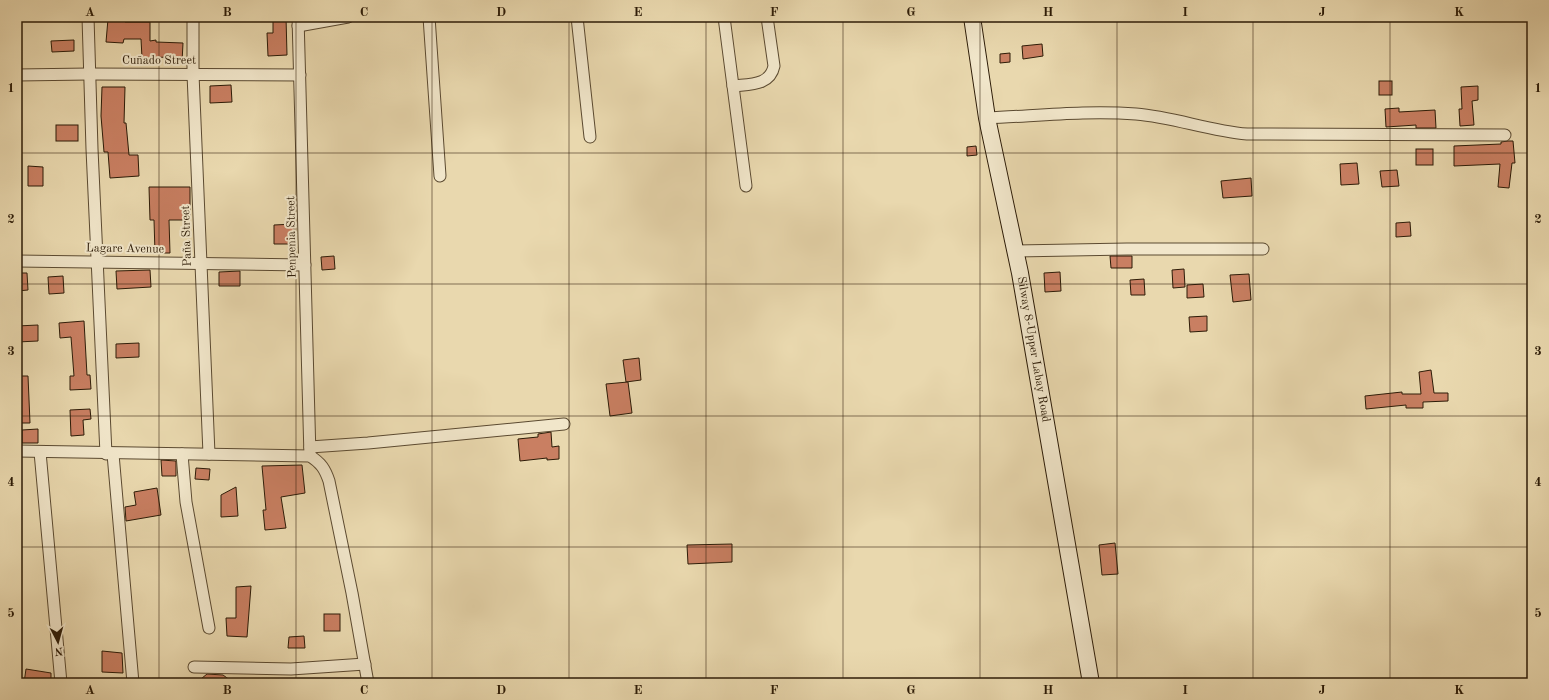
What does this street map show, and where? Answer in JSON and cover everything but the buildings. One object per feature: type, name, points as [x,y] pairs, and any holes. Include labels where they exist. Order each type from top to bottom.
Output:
[{"type":"main road","name":"Silway 8-Upper Labay Road","points":[[972,17],[987,118],[1015,251],[1091,683]]},
{"type":"street","points":[[88,17],[97,262],[110,454],[133,683]]},
{"type":"street","name":"Paña Street","points":[[193,17],[193,74],[209,454]]},
{"type":"street","points":[[298,21],[348,17]]},
{"type":"street","points":[[429,17],[440,176]]},
{"type":"street","points":[[577,17],[590,137]]},
{"type":"street","points":[[724,17],[746,186]]},
{"type":"street","points":[[733,86],[760,83],[766,80],[773,71],[774,66],[767,17]]},
{"type":"street","name":"Penpenia Street","points":[[298,21],[310,451]]},
{"type":"street","name":"Cuñado Street","points":[[17,75],[300,75]]},
{"type":"street","points":[[987,118],[1096,113],[1134,114],[1157,116],[1229,132],[1247,134],[1505,135]]},
{"type":"street","points":[[1015,251],[1264,249]]},
{"type":"street","name":"Lagare Avenue","points":[[17,261],[305,265]]},
{"type":"street","points":[[17,451],[110,454],[209,454],[310,451],[564,424]]},
{"type":"street","points":[[310,451],[324,468],[329,481],[352,593],[368,683]]},
{"type":"street","points":[[40,452],[61,683]]},
{"type":"street","points":[[182,454],[186,502],[208,628]]},
{"type":"street","points":[[194,667],[291,669],[365,664]]}]
